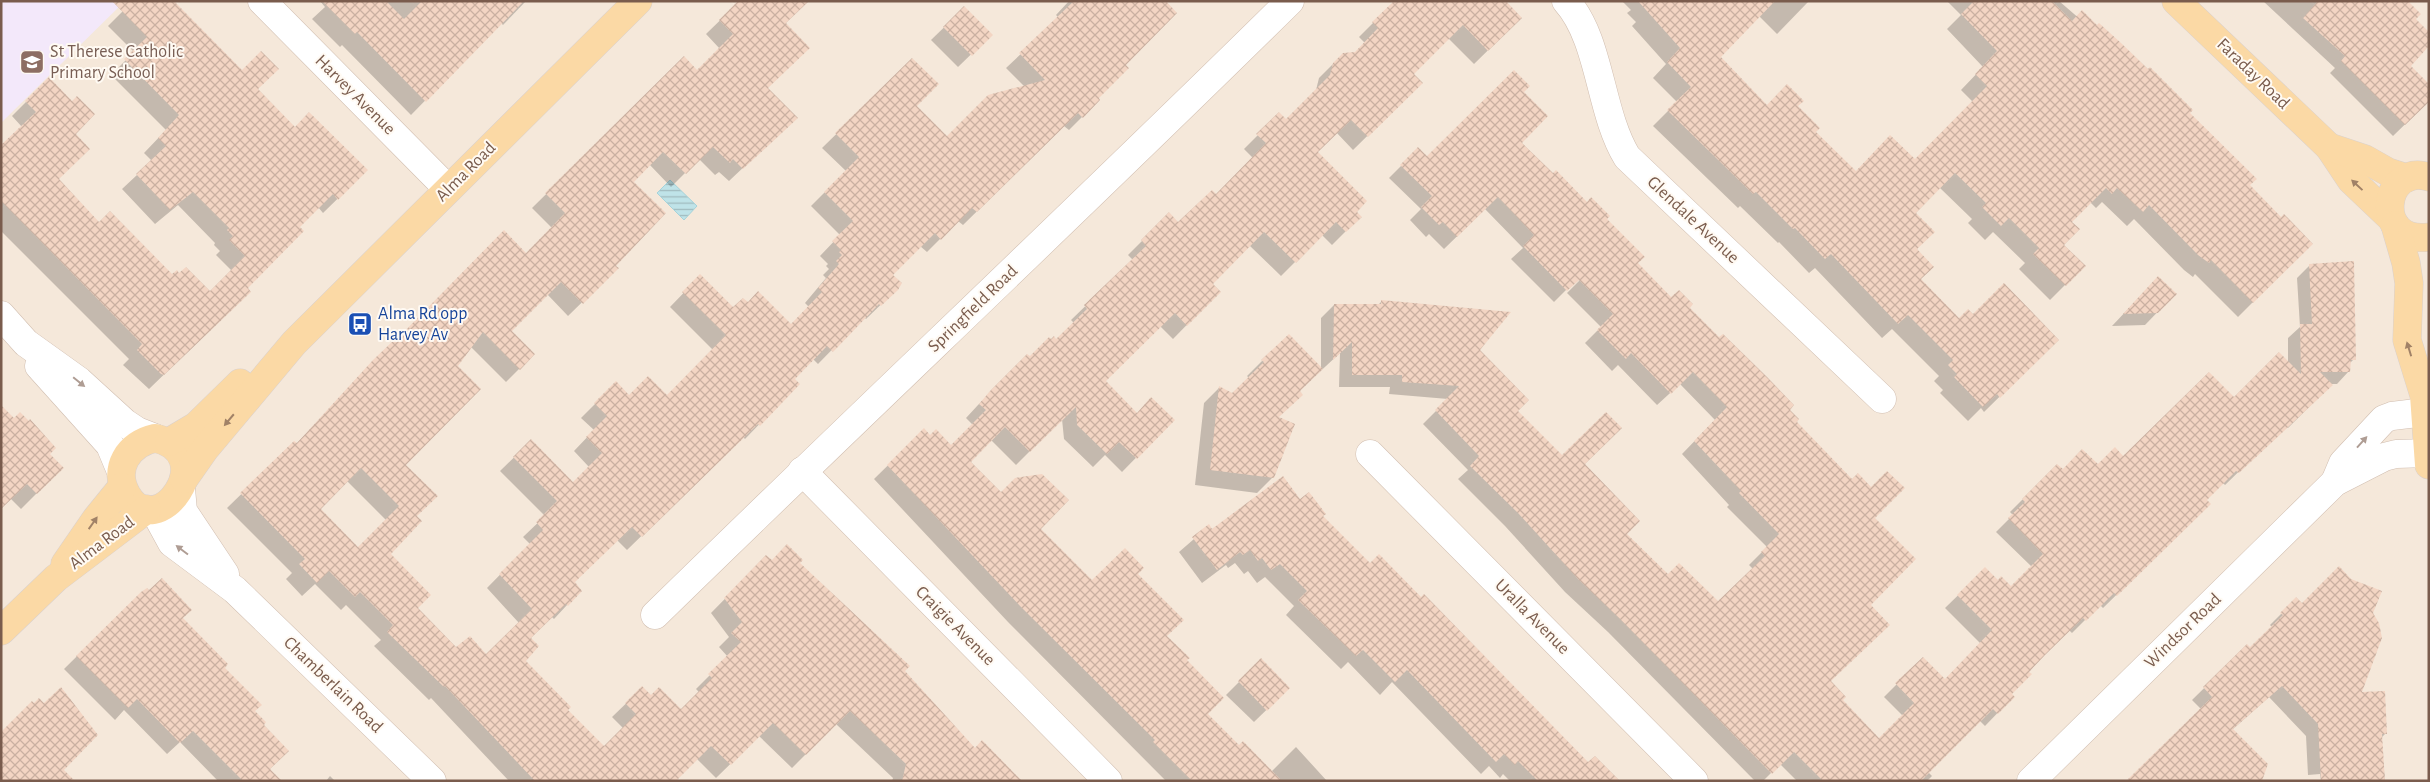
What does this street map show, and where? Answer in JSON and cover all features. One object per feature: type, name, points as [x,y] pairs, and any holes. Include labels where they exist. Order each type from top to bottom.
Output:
[{"type":"main road","name":"Alma Road","points":[[182,484],[205,449],[294,343],[638,1]]},
{"type":"main road","name":"Faraday Road","points":[[2176,1],[2329,147],[2350,180],[2405,234],[2418,238],[2429,236]]},
{"type":"main road","name":"Faraday Road","points":[[2329,147],[2365,159],[2388,172],[2422,177]]},
{"type":"main road","points":[[2422,177],[2399,183],[2389,200],[2393,222],[2410,283],[2407,340],[2426,396],[2428,459]]},
{"type":"main road","name":"Alma Road","points":[[162,440],[196,426],[275,349],[294,343]]},
{"type":"main road","points":[[162,440],[181,455],[185,468],[182,484],[173,499],[162,507],[150,509],[140,507],[129,498],[121,478],[126,455],[144,441],[162,440]]},
{"type":"main road","name":"Alma Road","points":[[56,578],[121,478]]},
{"type":"main road","name":"Alma Road","points":[[1,631],[56,578],[150,509]]},
{"type":"street","name":"Harvey Avenue","points":[[262,1],[448,189]]},
{"type":"street","name":"Springfield Road","points":[[655,615],[802,471],[1104,184],[1290,1]]},
{"type":"street","name":"Glendale Avenue","points":[[1566,1],[1580,20],[1618,142],[1627,157],[1882,399]]},
{"type":"street","points":[[1,315],[26,343],[79,381],[125,423],[137,431],[162,440]]},
{"type":"street","points":[[26,343],[36,363],[110,446],[121,478]]},
{"type":"street","name":"Windsor Road","points":[[2336,482],[2343,463],[2384,419],[2426,396]]},
{"type":"street","name":"Uralla Avenue","points":[[1370,454],[1694,781]]},
{"type":"street","name":"Windsor Road","points":[[2031,781],[2336,482],[2384,457],[2396,454],[2428,459]]},
{"type":"street","name":"Craigie Avenue","points":[[802,471],[1108,781]]},
{"type":"street","name":"Chamberlain Road","points":[[182,484],[183,511],[235,590]]},
{"type":"street","name":"Chamberlain Road","points":[[150,509],[172,542],[235,590],[432,781]]},
{"type":"shaded area","points":[[1,1],[2429,1],[2429,781],[1,781]]},
{"type":"shaded area","name":"St Therese Catholic Primary School","points":[[1,1],[125,1],[1,123]]},
{"type":"water","points":[[670,180],[697,206],[684,220],[657,193]]},
{"type":"building","points":[[112,1],[174,1],[242,70],[261,51],[279,69],[258,89],[295,127],[309,112],[368,170],[338,200],[333,194],[300,227],[304,231],[248,288],[251,292],[164,375],[137,350],[142,344],[1,201],[1,145],[36,112],[25,101],[49,77],[72,101],[77,96],[95,114],[76,134],[90,149],[59,179],[99,222],[110,211],[172,274],[177,270],[179,273],[186,267],[210,291],[245,256],[229,240],[233,236],[227,230],[229,228],[193,192],[170,210],[136,174],[166,146],[158,138],[179,115],[124,59],[147,37]]},
{"type":"building","points":[[322,1],[386,1],[404,19],[422,1],[524,1],[426,102],[357,32],[355,34]]},
{"type":"building","points":[[738,1],[809,1],[786,23],[810,48],[768,88],[798,118],[743,169],[733,159],[730,163],[713,147],[686,174],[663,152],[634,182],[666,213],[616,266],[619,268],[583,304],[561,282],[512,331],[535,354],[520,370],[483,332],[458,366],[481,389],[406,465],[438,496],[417,516],[422,521],[391,554],[431,595],[418,608],[456,647],[470,636],[486,654],[532,609],[499,574],[543,530],[536,522],[557,501],[513,457],[531,439],[573,482],[602,453],[586,437],[607,416],[594,403],[616,381],[629,395],[648,376],[667,395],[726,335],[682,292],[700,274],[733,307],[743,298],[748,302],[758,291],[791,324],[822,292],[818,288],[839,264],[836,261],[842,255],[839,252],[841,250],[832,241],[853,221],[824,192],[859,157],[835,133],[912,58],[939,84],[917,106],[947,136],[988,95],[1045,80],[1019,53],[1074,1],[1166,1],[1177,13],[1126,65],[1129,68],[1099,98],[1100,100],[1083,118],[1078,113],[977,212],[972,208],[941,240],[935,233],[893,275],[902,283],[898,290],[881,306],[879,304],[833,352],[827,346],[795,379],[800,384],[760,426],[758,424],[642,537],[632,527],[575,582],[582,591],[568,606],[566,604],[531,638],[539,646],[526,661],[571,707],[568,710],[604,746],[636,714],[625,703],[642,686],[651,695],[659,687],[681,709],[712,678],[708,674],[741,642],[731,633],[742,622],[724,598],[766,555],[772,560],[787,544],[803,560],[800,563],[910,666],[905,671],[975,748],[982,740],[1022,781],[902,781],[906,764],[850,711],[806,755],[773,723],[731,765],[711,746],[676,781],[535,781],[445,686],[387,632],[393,625],[360,592],[355,597],[329,571],[317,583],[299,564],[305,559],[240,493],[294,441],[297,443],[373,360],[395,341],[504,230],[526,253],[565,213],[545,193],[684,56],[697,70],[733,34],[719,20]],"holes":[[[361,468],[399,506],[358,547],[321,509]]]},
{"type":"building","points":[[1394,1],[1506,1],[1522,18],[1488,51],[1463,25],[1414,74],[1423,83],[1368,137],[1351,120],[1318,152],[1367,201],[1357,212],[1362,217],[1346,232],[1336,222],[1296,263],[1264,232],[1213,284],[1221,292],[1187,326],[1175,313],[1106,381],[1137,413],[1151,397],[1175,420],[1137,459],[1119,442],[1107,454],[1077,425],[1076,407],[1030,452],[1005,427],[971,462],[1001,492],[1015,478],[1042,474],[1069,500],[1041,529],[1092,580],[1125,548],[1144,568],[1138,574],[1184,620],[1167,636],[1190,658],[1187,660],[1224,698],[1208,714],[1239,745],[1243,741],[1282,781],[1192,781],[1153,742],[1155,740],[1022,608],[887,465],[924,428],[930,435],[936,429],[951,445],[986,410],[979,404],[991,390],[1027,354],[1030,356],[1049,337],[1051,339],[1054,336],[1056,339],[1087,309],[1084,305],[1146,246],[1141,240],[1169,212],[1178,222],[1212,190],[1216,194],[1266,143],[1256,134],[1279,112],[1286,119],[1330,75],[1333,63],[1343,53],[1355,52],[1378,28],[1372,22]]},
{"type":"building","points":[[1638,1],[1775,1],[1721,57],[1767,105],[1787,84],[1804,101],[1798,106],[1820,128],[1816,132],[1856,171],[1890,135],[1915,159],[1987,86],[1975,74],[1997,51],[1961,14],[1974,1],[2052,1],[2072,21],[2082,10],[2097,25],[2099,23],[2148,69],[2150,67],[2193,110],[2190,113],[2257,179],[2250,185],[2281,217],[2284,214],[2313,244],[2253,303],[2211,260],[2209,263],[2198,255],[2149,205],[2143,212],[2117,188],[2112,194],[2106,188],[2072,222],[2080,229],[2064,245],[2086,266],[2066,286],[2033,254],[2039,248],[2009,218],[2001,226],[1982,207],[1986,203],[1955,173],[1916,213],[1935,232],[1917,249],[1934,267],[1921,279],[1959,318],[1968,309],[1973,314],[2004,283],[2059,340],[2000,398],[1997,394],[1983,407],[1954,377],[1957,374],[1948,365],[1953,360],[1908,315],[1898,324],[1831,254],[1825,259],[1756,192],[1753,194],[1667,110],[1691,87],[1667,62],[1680,48]]},
{"type":"building","points":[[2318,1],[2408,1],[2421,14],[2416,19],[2429,32],[2429,46],[2411,66],[2429,84],[2429,102],[2405,125],[2341,61],[2345,56],[2303,18]]},
{"type":"building","points":[[964,6],[993,35],[972,56],[943,27]]},
{"type":"building","points":[[1514,70],[1530,86],[1524,92],[1548,116],[1522,143],[1553,173],[1556,170],[1587,202],[1591,197],[1610,216],[1607,219],[1645,257],[1638,263],[1671,297],[1679,290],[1693,304],[1690,308],[1719,337],[1723,334],[1767,377],[1794,405],[1790,410],[1799,419],[1797,422],[1852,479],[1858,473],[1871,487],[1887,471],[1905,488],[1875,518],[1916,559],[1871,605],[1890,625],[1831,681],[1846,697],[1843,700],[1879,738],[1914,703],[1895,683],[1923,657],[1945,679],[1992,630],[1957,595],[1985,567],[1998,580],[2001,576],[2011,586],[2043,554],[2008,518],[2025,502],[2022,499],[2057,464],[2063,469],[2082,449],[2098,464],[2115,447],[2123,456],[2209,372],[2234,397],[2279,352],[2301,374],[2300,324],[2312,324],[2309,264],[2354,261],[2356,360],[2351,360],[2350,372],[2320,372],[2333,385],[2239,473],[2236,471],[2207,500],[2211,504],[2117,596],[2114,593],[2086,621],[2083,618],[2029,672],[2032,674],[2012,694],[2015,697],[1998,714],[1993,709],[1921,781],[1823,781],[1794,752],[1772,774],[1621,620],[1578,579],[1518,513],[1470,466],[1479,456],[1435,410],[1459,386],[1402,382],[1402,375],[1352,375],[1352,342],[1333,360],[1334,304],[1381,304],[1381,300],[1511,312],[1480,350],[1529,400],[1518,411],[1562,455],[1606,412],[1622,428],[1585,464],[1640,521],[1627,534],[1668,574],[1679,563],[1718,601],[1765,556],[1761,552],[1779,534],[1739,493],[1741,491],[1694,441],[1727,407],[1693,372],[1671,394],[1631,353],[1626,359],[1597,330],[1613,314],[1579,280],[1567,291],[1523,246],[1534,235],[1498,197],[1457,237],[1443,222],[1439,225],[1421,207],[1432,196],[1400,165],[1418,147],[1427,156]]},
{"type":"building","points":[[2158,276],[2177,294],[2158,313],[2123,314]]},
{"type":"building","points":[[1289,334],[1323,369],[1300,391],[1303,395],[1279,417],[1295,424],[1274,478],[1210,470],[1219,386],[1232,393],[1264,362],[1261,360]]},
{"type":"building","points":[[1,405],[14,418],[20,412],[29,421],[30,419],[56,448],[50,454],[64,468],[37,494],[27,484],[1,509]]},
{"type":"building","points":[[1283,476],[1300,499],[1309,492],[1326,514],[1323,516],[1370,563],[1379,554],[1421,597],[1424,594],[1588,762],[1595,756],[1620,781],[1538,781],[1518,761],[1515,765],[1504,754],[1496,762],[1407,670],[1395,682],[1363,650],[1356,656],[1298,600],[1307,591],[1280,564],[1271,570],[1262,558],[1258,561],[1250,550],[1243,555],[1240,552],[1217,570],[1192,537],[1209,524],[1212,529]]},
{"type":"building","points":[[2339,566],[2351,579],[2382,591],[2373,613],[2379,623],[2382,638],[2362,692],[2385,691],[2387,734],[2382,734],[2385,781],[2321,781],[2318,724],[2282,686],[2233,729],[2268,764],[2262,781],[2126,781],[2212,697],[2203,687],[2247,644],[2250,647],[2283,615],[2280,613],[2296,597],[2302,603]]},
{"type":"building","points":[[162,578],[192,610],[183,618],[228,664],[225,668],[262,705],[255,711],[266,722],[264,725],[289,751],[270,769],[282,781],[243,781],[193,731],[180,743],[137,699],[128,708],[76,656],[141,592],[147,588],[149,590]]},
{"type":"building","points":[[1261,658],[1290,688],[1267,711],[1238,681]]},
{"type":"building","points":[[61,687],[98,735],[64,770],[75,781],[1,781],[1,732],[32,701],[34,703],[39,698],[44,703]]},
{"type":"place","name":"St Therese Catholic Primary School","points":[[32,62]]},
{"type":"place","name":"Alma Rd opp Harvey Av","points":[[360,324]]}]
